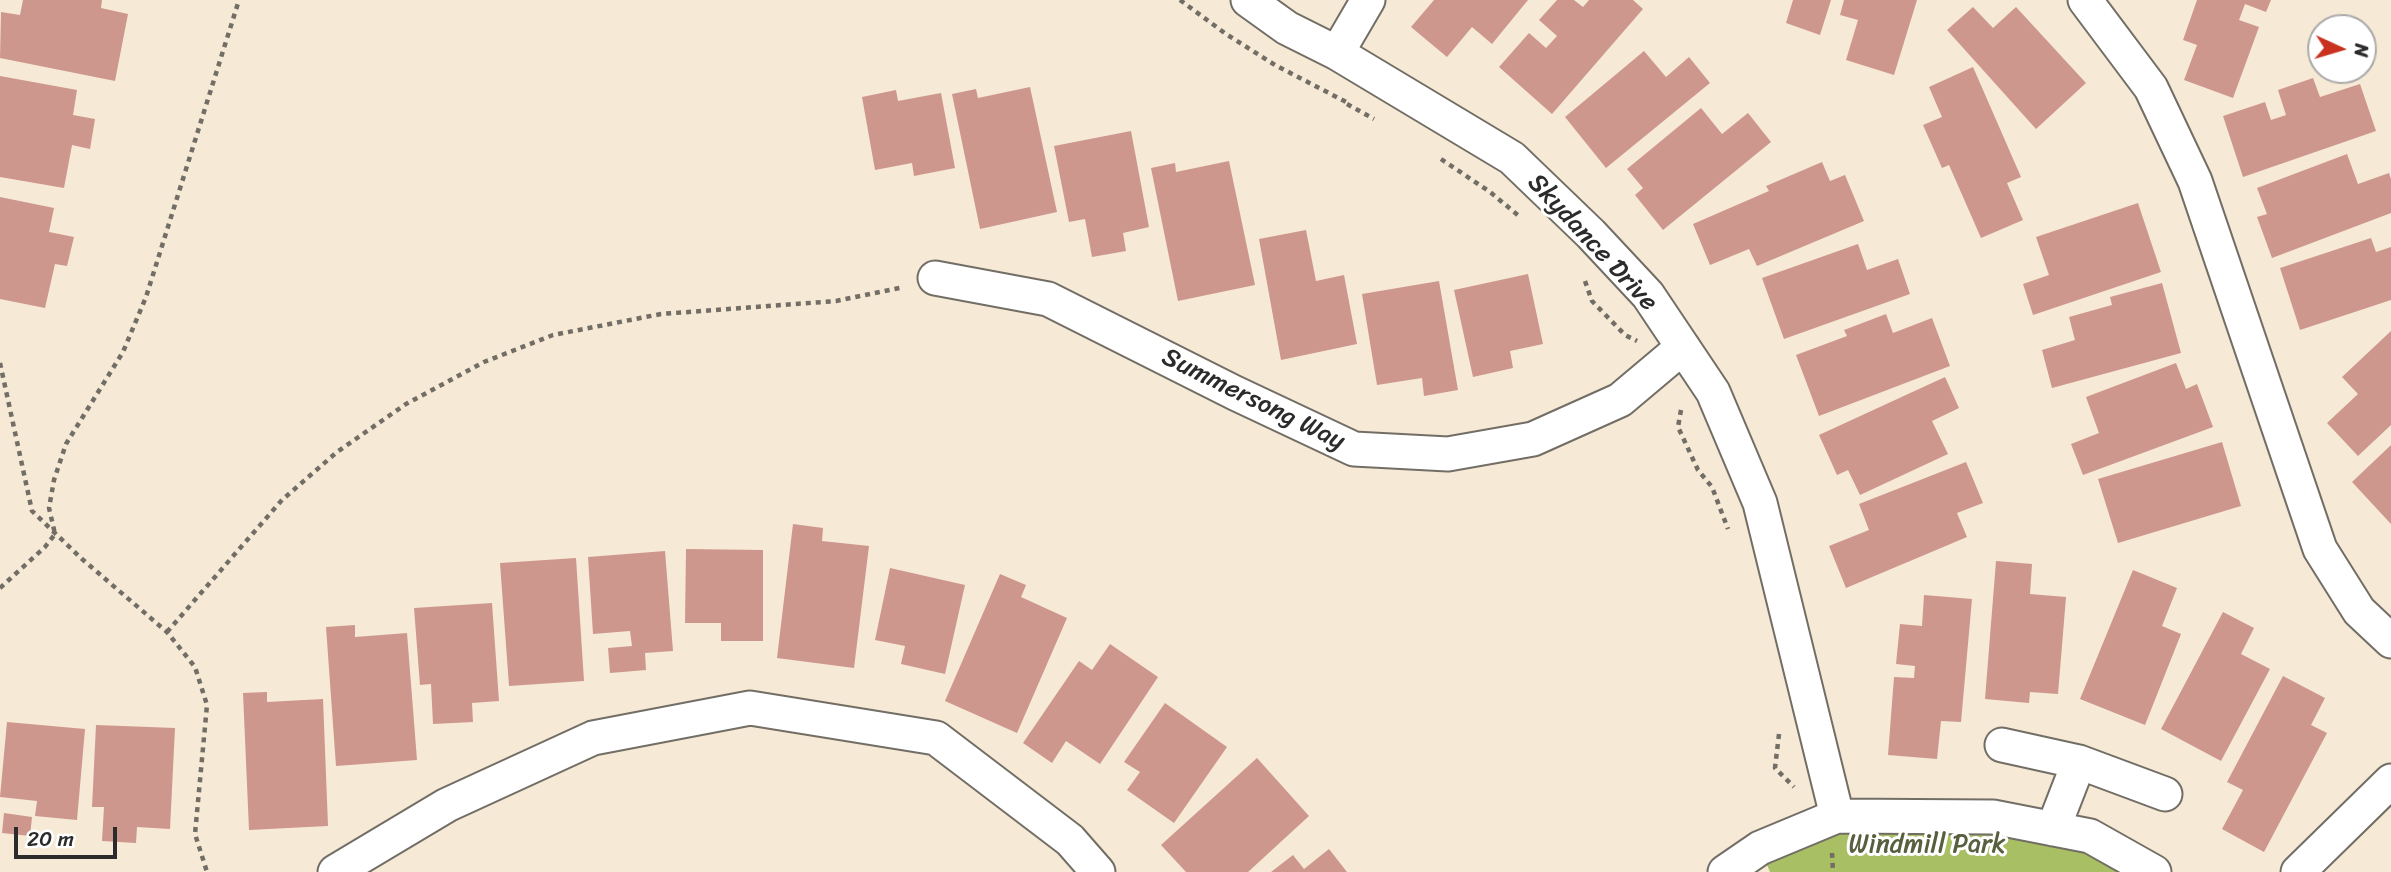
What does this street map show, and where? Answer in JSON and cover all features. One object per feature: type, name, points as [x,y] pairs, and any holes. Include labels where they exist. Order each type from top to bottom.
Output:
[{"type":"street","name":"Skydance Drive","points":[[1248,0],[1287,28],[1337,53],[1511,158],[1591,234],[1648,295],[1713,392],[1760,503],[1837,816]]},
{"type":"street","points":[[1337,53],[1368,0]]},
{"type":"street","points":[[2085,0],[2151,88],[2195,181],[2319,549],[2359,611],[2391,641]]},
{"type":"street","name":"Summersong Way","points":[[935,278],[1048,299],[1354,449],[1447,454],[1533,439],[1620,400],[1683,347]]},
{"type":"street","points":[[335,872],[447,805],[593,738],[750,708],[936,738],[1070,840],[1098,872]]},
{"type":"street","points":[[2002,745],[2079,762],[2165,793]]},
{"type":"street","points":[[2053,829],[2079,762]]},
{"type":"street","points":[[2298,872],[2391,781]]},
{"type":"street","points":[[1725,872],[1760,848],[1837,816],[1993,817],[2090,836],[2154,872]]},
{"type":"path","points":[[55,534],[49,508],[66,444],[123,352],[146,297],[239,0]]},
{"type":"path","points":[[1347,104],[1377,120]]},
{"type":"path","points":[[1438,157],[1520,216]]},
{"type":"path","points":[[1579,274],[1586,282],[1592,301],[1625,335],[1639,342],[1682,411],[1678,427],[1698,470],[1712,487],[1731,539]]},
{"type":"path","points":[[167,632],[282,500],[337,452],[406,404],[484,362],[553,335],[661,314],[836,301],[935,278]]},
{"type":"path","points":[[0,363],[32,510],[55,534],[167,632],[195,667],[207,705],[195,834],[207,872]]},
{"type":"path","points":[[0,588],[45,547],[55,534]]},
{"type":"path","points":[[1777,726],[1780,737],[1775,768],[1799,792]]},
{"type":"green space","name":"Windmill Park","points":[[1837,816],[1993,817],[2154,872],[1770,872],[1760,848]]},
{"type":"building","points":[[23,0],[102,0],[101,8],[128,14],[115,81],[0,58],[1,12],[20,15]]},
{"type":"building","points":[[1434,0],[1528,0],[1492,44],[1472,27],[1447,57],[1411,27]]},
{"type":"building","points":[[1557,0],[1574,0],[1583,7],[1589,0],[1633,0],[1643,9],[1552,114],[1499,67],[1529,33],[1546,48],[1557,36],[1539,20]]},
{"type":"building","points":[[1793,0],[1831,0],[1820,35],[1786,23]]},
{"type":"building","points":[[1844,0],[1917,0],[1894,75],[1846,60],[1858,20],[1840,15]]},
{"type":"building","points":[[2197,0],[2271,0],[2266,12],[2245,4],[2239,20],[2259,27],[2233,98],[2184,80],[2197,45],[2183,40]]},
{"type":"building","points":[[1973,7],[1993,28],[2016,7],[2086,83],[2036,129],[1947,30]]},
{"type":"building","points":[[1644,51],[1666,77],[1689,57],[1710,83],[1606,168],[1565,117]]},
{"type":"building","points":[[1973,67],[2021,177],[2007,183],[2023,220],[1981,238],[1949,165],[1942,168],[1923,125],[1942,117],[1929,87]]},
{"type":"building","points":[[0,76],[77,90],[73,115],[95,119],[90,149],[72,145],[64,188],[0,177]]},
{"type":"building","points":[[2307,80],[2307,84],[2315,84],[2320,97],[2360,84],[2376,131],[2243,177],[2223,116],[2265,102],[2271,120],[2286,115],[2278,90]]},
{"type":"building","points":[[1030,87],[1057,212],[980,229],[952,94],[976,89],[978,98]]},
{"type":"building","points":[[896,90],[898,101],[941,93],[955,168],[914,176],[912,163],[875,170],[862,97]]},
{"type":"building","points":[[1701,108],[1722,134],[1748,113],[1771,142],[1663,230],[1635,195],[1643,188],[1627,169]]},
{"type":"building","points":[[1131,131],[1149,227],[1123,233],[1126,251],[1092,257],[1085,219],[1069,222],[1054,146]]},
{"type":"building","points":[[2347,154],[2358,184],[2389,173],[2391,213],[2272,258],[2257,217],[2267,214],[2257,188]]},
{"type":"building","points":[[1229,161],[1255,285],[1178,301],[1151,168],[1175,163],[1176,172]]},
{"type":"building","points":[[1822,162],[1830,181],[1845,175],[1864,221],[1757,266],[1749,249],[1710,265],[1693,224],[1769,191],[1766,186]]},
{"type":"building","points":[[0,197],[54,208],[49,232],[74,237],[67,266],[55,264],[45,308],[0,299]]},
{"type":"building","points":[[2138,203],[2161,272],[2033,315],[2023,284],[2049,275],[2036,237]]},
{"type":"building","points":[[1306,230],[1316,281],[1344,275],[1357,344],[1281,360],[1259,239]]},
{"type":"building","points":[[2371,238],[2376,252],[2391,247],[2391,300],[2300,330],[2280,268]]},
{"type":"building","points":[[1858,244],[1867,270],[1898,259],[1910,294],[1784,339],[1762,278]]},
{"type":"building","points":[[1528,274],[1543,344],[1510,351],[1513,368],[1473,377],[1454,290]]},
{"type":"building","points":[[1439,281],[1458,390],[1424,396],[1422,378],[1377,385],[1362,294]]},
{"type":"building","points":[[2162,283],[2181,353],[2052,388],[2042,350],[2075,340],[2069,317],[2112,305],[2110,297]]},
{"type":"building","points":[[1886,314],[1893,333],[1932,318],[1950,366],[1819,416],[1796,355],[1847,336],[1844,330]]},
{"type":"building","points":[[2391,331],[2391,425],[2358,456],[2327,423],[2358,394],[2342,377]]},
{"type":"building","points":[[2176,363],[2186,389],[2197,384],[2213,427],[2083,475],[2071,444],[2099,433],[2086,397]]},
{"type":"building","points":[[1945,377],[1959,408],[1932,421],[1948,454],[1860,495],[1848,470],[1837,475],[1819,435]]},
{"type":"building","points":[[2222,442],[2241,506],[2118,543],[2098,479]]},
{"type":"building","points":[[2391,445],[2391,524],[2352,482]]},
{"type":"building","points":[[1966,462],[1983,503],[1957,513],[1967,537],[1846,588],[1829,546],[1869,530],[1859,504]]},
{"type":"building","points":[[793,524],[823,528],[822,541],[869,546],[854,668],[777,658]]},
{"type":"building","points":[[686,549],[763,550],[763,641],[721,641],[721,623],[685,623]]},
{"type":"building","points":[[665,551],[673,651],[645,653],[646,670],[610,673],[608,648],[632,646],[630,631],[593,634],[588,557]]},
{"type":"building","points":[[576,558],[584,681],[509,686],[500,563]]},
{"type":"building","points":[[1996,561],[2032,564],[2030,594],[2066,597],[2058,694],[2030,692],[2029,703],[1985,699]]},
{"type":"building","points":[[890,568],[965,585],[945,674],[901,664],[905,646],[875,640]]},
{"type":"building","points":[[2133,570],[2177,588],[2162,626],[2181,634],[2145,725],[2080,699]]},
{"type":"building","points":[[1000,574],[1026,585],[1021,597],[1067,618],[1017,733],[945,701]]},
{"type":"building","points":[[1924,595],[1972,599],[1961,722],[1941,721],[1937,759],[1888,755],[1894,677],[1914,678],[1915,666],[1896,664],[1900,624],[1922,626]]},
{"type":"building","points":[[492,603],[499,701],[472,703],[473,722],[433,724],[431,684],[420,685],[414,608]]},
{"type":"building","points":[[2223,612],[2254,628],[2241,654],[2270,669],[2221,761],[2161,729]]},
{"type":"building","points":[[355,625],[355,637],[407,633],[417,760],[336,766],[326,627]]},
{"type":"building","points":[[1110,644],[1158,677],[1100,764],[1066,741],[1052,763],[1023,743],[1079,661],[1092,670]]},
{"type":"building","points":[[2283,676],[2325,698],[2311,725],[2327,733],[2264,852],[2222,829],[2243,790],[2227,782]]},
{"type":"building","points":[[267,692],[267,702],[323,699],[328,826],[249,830],[243,693]]},
{"type":"building","points":[[1165,703],[1227,747],[1174,823],[1127,790],[1140,772],[1124,762]]},
{"type":"building","points":[[7,722],[85,729],[77,820],[35,816],[37,801],[0,797]]},
{"type":"building","points":[[96,725],[175,728],[170,829],[137,827],[136,843],[102,841],[104,807],[92,807]]},
{"type":"building","points":[[1257,758],[1309,816],[1248,872],[1186,872],[1161,845]]},
{"type":"building","points":[[4,813],[32,817],[30,836],[2,833]]},
{"type":"building","points":[[1329,849],[1347,872],[1271,872],[1293,855],[1304,869]]}]
